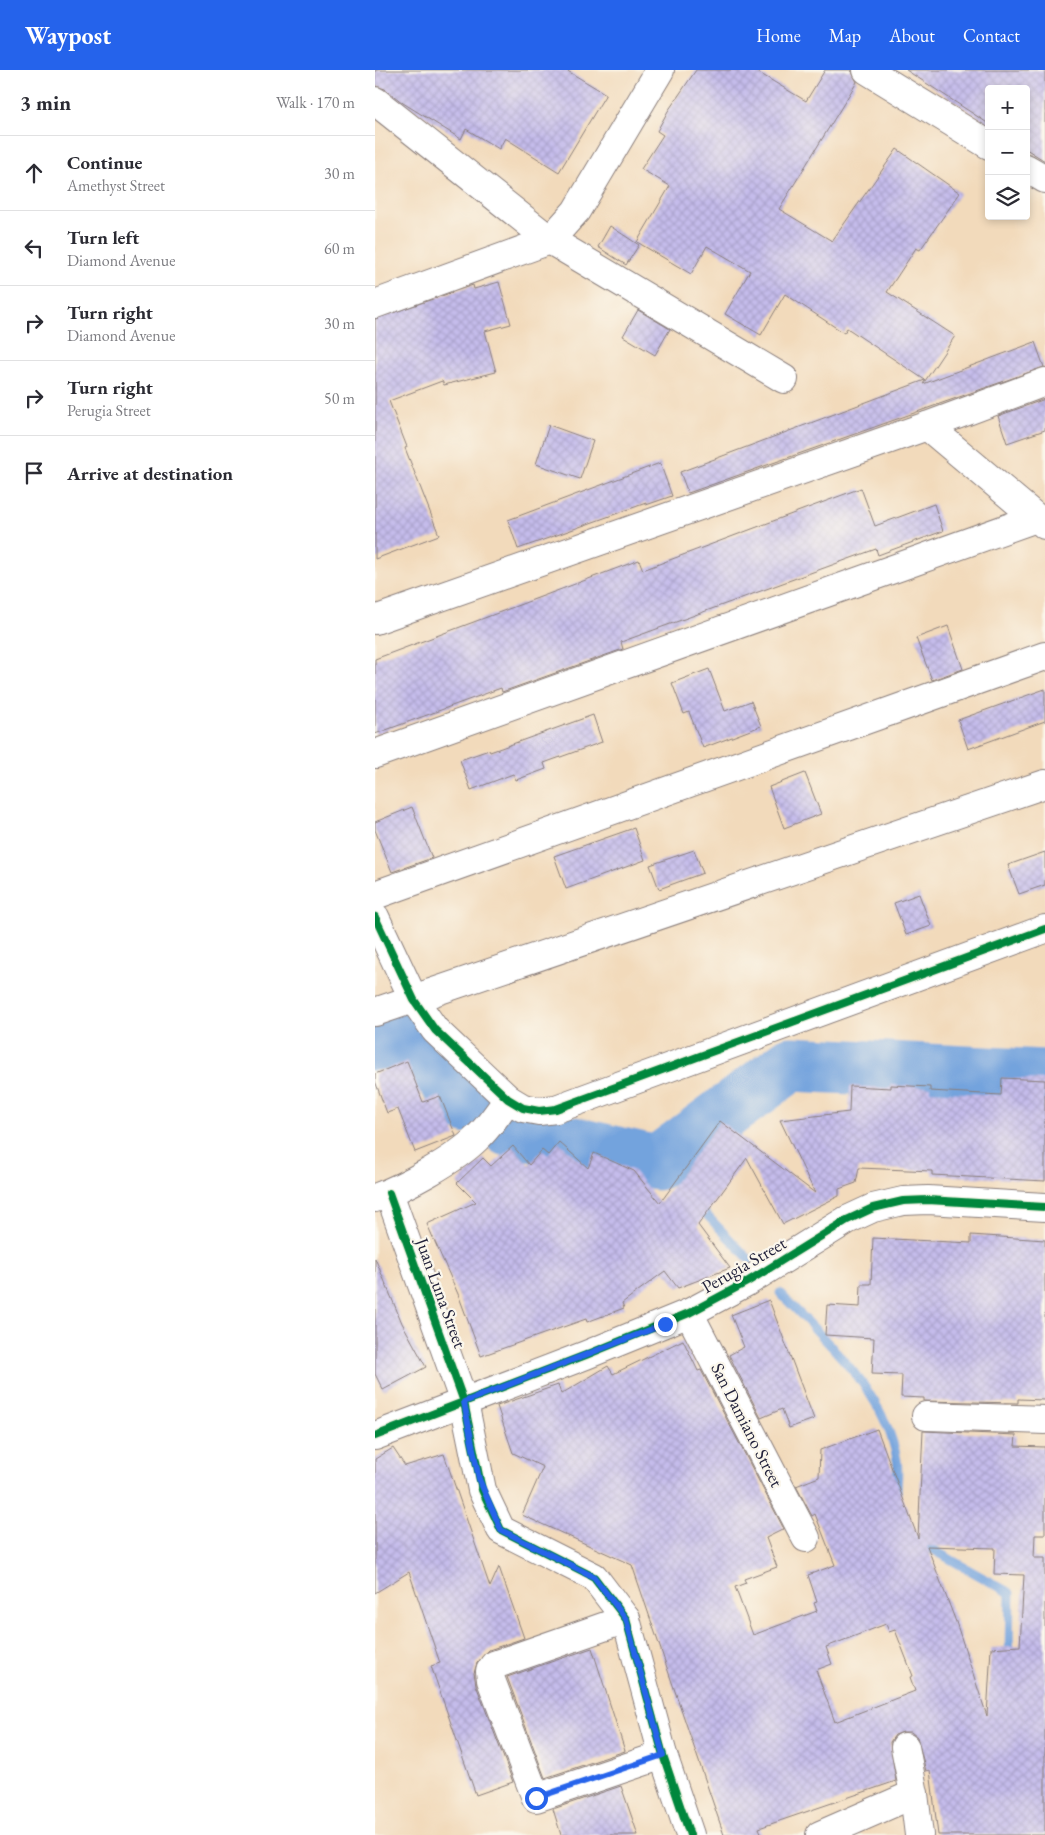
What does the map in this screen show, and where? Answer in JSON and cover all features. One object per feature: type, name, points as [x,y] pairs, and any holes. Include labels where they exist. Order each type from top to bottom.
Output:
[{"type":"street","points":[[375,304],[550,240],[577,211],[660,70]]},
{"type":"street","points":[[867,70],[985,143]]},
{"type":"street","points":[[375,101],[550,240],[784,379]]},
{"type":"street","points":[[1030,170],[1045,179]]},
{"type":"street","points":[[375,620],[927,426],[1045,382]]},
{"type":"street","points":[[927,426],[1041,521]]},
{"type":"street","points":[[375,754],[1041,521]]},
{"type":"street","points":[[375,895],[1045,656]]},
{"type":"street","points":[[375,1012],[1045,784]]},
{"type":"street","points":[[375,917],[414,1000],[435,1030],[455,1051],[508,1099],[523,1108],[539,1111],[556,1109],[1045,929]]},
{"type":"street","points":[[382,1195],[462,1151],[478,1138],[508,1099]]},
{"type":"street","name":"Juan Luna Street","points":[[382,1195],[464,1402],[479,1479],[501,1530],[594,1577],[626,1619]]},
{"type":"street","name":"Perugia Street","points":[[375,1436],[638,1335],[689,1312],[747,1282],[847,1220],[873,1208],[903,1201],[928,1200],[1045,1207]]},
{"type":"street","name":"San Damiano Street","points":[[689,1312],[805,1538]]},
{"type":"street","points":[[926,1416],[1045,1420]]},
{"type":"street","points":[[663,1755],[536,1798],[491,1680],[490,1671],[494,1665],[626,1619],[663,1755],[690,1835]]},
{"type":"street","points":[[905,1746],[915,1794],[919,1835]]},
{"type":"street","points":[[821,1835],[915,1794]]},
{"type":"building","points":[[375,70],[566,70],[606,94],[559,172],[505,138],[499,149],[466,129],[461,139],[403,103],[385,89],[375,86]]},
{"type":"building","points":[[696,70],[754,70],[806,101],[825,70],[851,70],[857,82],[779,209],[832,241],[897,149],[960,193],[920,250],[916,248],[887,292],[955,336],[923,384],[1035,342],[1044,367],[688,493],[680,472],[925,380],[847,328],[844,333],[785,294],[761,335],[725,314],[750,271],[707,246],[691,274],[637,242],[670,186],[641,169],[663,135],[657,131],[668,111]]},
{"type":"building","points":[[906,70],[1045,70],[1045,161],[1030,152],[1030,85],[985,85],[985,121]]},
{"type":"building","points":[[610,226],[639,245],[626,265],[598,247]]},
{"type":"building","points":[[499,282],[511,324],[485,331],[496,372],[444,385],[442,381],[389,401],[439,535],[375,559],[375,319],[473,285],[474,289]]},
{"type":"building","points":[[638,310],[670,329],[655,355],[623,336]]},
{"type":"building","points":[[1045,399],[1045,430],[1007,443],[998,416]]},
{"type":"building","points":[[549,425],[593,441],[580,479],[536,464]]},
{"type":"building","points":[[660,463],[672,496],[646,505],[646,503],[518,549],[508,520]]},
{"type":"building","points":[[861,488],[875,526],[934,504],[943,531],[878,555],[876,549],[621,642],[623,649],[502,692],[501,688],[375,734],[375,659],[639,560],[643,570]]},
{"type":"building","points":[[948,626],[963,669],[932,680],[916,638]]},
{"type":"building","points":[[709,669],[725,711],[751,701],[761,726],[703,748],[689,712],[684,714],[672,683]]},
{"type":"building","points":[[1045,689],[1045,721],[968,749],[958,720]]},
{"type":"building","points":[[593,715],[602,742],[544,763],[546,769],[516,780],[513,774],[471,790],[460,760],[489,750],[490,752]]},
{"type":"building","points":[[805,773],[821,814],[784,828],[769,787]]},
{"type":"building","points":[[412,807],[432,858],[392,872],[375,830],[375,822]]},
{"type":"building","points":[[634,828],[645,860],[566,889],[554,856]]},
{"type":"building","points":[[694,850],[703,873],[659,889],[650,865]]},
{"type":"building","points":[[1045,852],[1045,885],[1019,894],[1008,865]]},
{"type":"building","points":[[919,894],[931,926],[906,935],[894,903]]},
{"type":"building","points":[[407,1061],[423,1102],[440,1096],[456,1136],[415,1152],[398,1109],[387,1113],[375,1081],[375,1074]]},
{"type":"building","points":[[1002,1078],[1045,1080],[1045,1181],[932,1175],[932,1171],[859,1168],[856,1183],[839,1189],[839,1196],[783,1224],[747,1158],[698,1225],[730,1268],[678,1288],[665,1271],[622,1303],[624,1308],[587,1322],[586,1319],[481,1356],[458,1294],[427,1224],[476,1202],[457,1183],[483,1158],[491,1166],[513,1146],[529,1165],[542,1150],[548,1155],[559,1142],[588,1168],[594,1153],[634,1171],[660,1203],[720,1121],[815,1193],[780,1120],[849,1112],[850,1086],[891,1088],[891,1085],[930,1087],[930,1091],[1001,1095]]},
{"type":"building","points":[[971,1235],[1045,1240],[1045,1400],[1018,1399],[1018,1403],[924,1401],[924,1398],[901,1397],[902,1375],[872,1374],[874,1338],[825,1335],[827,1305],[860,1307],[861,1284],[871,1284],[873,1238],[971,1243]]},
{"type":"building","points":[[375,1258],[402,1323],[426,1367],[383,1390],[375,1374]]},
{"type":"building","points":[[769,1300],[814,1419],[789,1428],[782,1409],[761,1418],[729,1355],[744,1347],[731,1315]]},
{"type":"building","points":[[683,1340],[698,1371],[701,1370],[784,1529],[766,1538],[777,1567],[744,1579],[746,1583],[735,1587],[753,1635],[817,1611],[814,1603],[817,1602],[808,1575],[835,1565],[815,1514],[812,1516],[796,1486],[819,1477],[820,1450],[877,1429],[918,1538],[923,1431],[1016,1435],[1015,1446],[1045,1447],[1045,1535],[1035,1535],[1034,1558],[1045,1558],[1045,1835],[938,1835],[930,1770],[926,1771],[917,1737],[911,1732],[903,1732],[895,1735],[890,1742],[896,1781],[759,1828],[762,1835],[724,1835],[632,1565],[522,1515],[543,1467],[513,1453],[497,1406],[558,1385],[561,1394],[608,1366],[613,1374]],"holes":[[[927,1546],[995,1548],[994,1574],[1024,1575],[1020,1646],[991,1648],[987,1716],[956,1622]],[[886,1624],[889,1632],[895,1630],[913,1676],[910,1677],[915,1691],[835,1722],[816,1670],[832,1664],[826,1647]]]},
{"type":"building","points":[[393,1448],[405,1466],[444,1454],[490,1587],[499,1567],[524,1638],[489,1650],[477,1663],[474,1673],[476,1685],[513,1782],[476,1795],[431,1666],[440,1663],[409,1572],[375,1593],[375,1459]]},
{"type":"building","points":[[592,1648],[625,1751],[545,1778],[507,1677]]},
{"type":"building","points":[[621,1786],[638,1835],[561,1835],[553,1809]]},
{"type":"waterway","points":[[375,1043],[408,1036],[469,1107]]},
{"type":"waterway","points":[[508,1129],[657,1163],[791,1064],[1045,1077]]},
{"type":"waterway","points":[[657,1163],[682,1189]]},
{"type":"waterway","points":[[698,1206],[750,1260]]},
{"type":"waterway","points":[[780,1293],[851,1369],[867,1390],[880,1412],[891,1435],[897,1460],[897,1494]]},
{"type":"waterway","points":[[918,1541],[1010,1593],[1009,1657]]},
{"type":"cycle path","points":[[375,917],[414,1000],[435,1030],[508,1099],[523,1108],[539,1111],[556,1109],[1045,929]]},
{"type":"cycle path","points":[[389,1193],[464,1402],[482,1490],[501,1530],[594,1577],[626,1619],[663,1755],[690,1835]]},
{"type":"cycle path","points":[[375,1436],[586,1355],[689,1313],[747,1282],[847,1220],[873,1208],[903,1201],[928,1200],[1045,1207]]},
{"type":"route","points":[[536,1798],[663,1755],[626,1619],[600,1582],[594,1577],[501,1530],[482,1490],[464,1402],[665,1324]]}]
